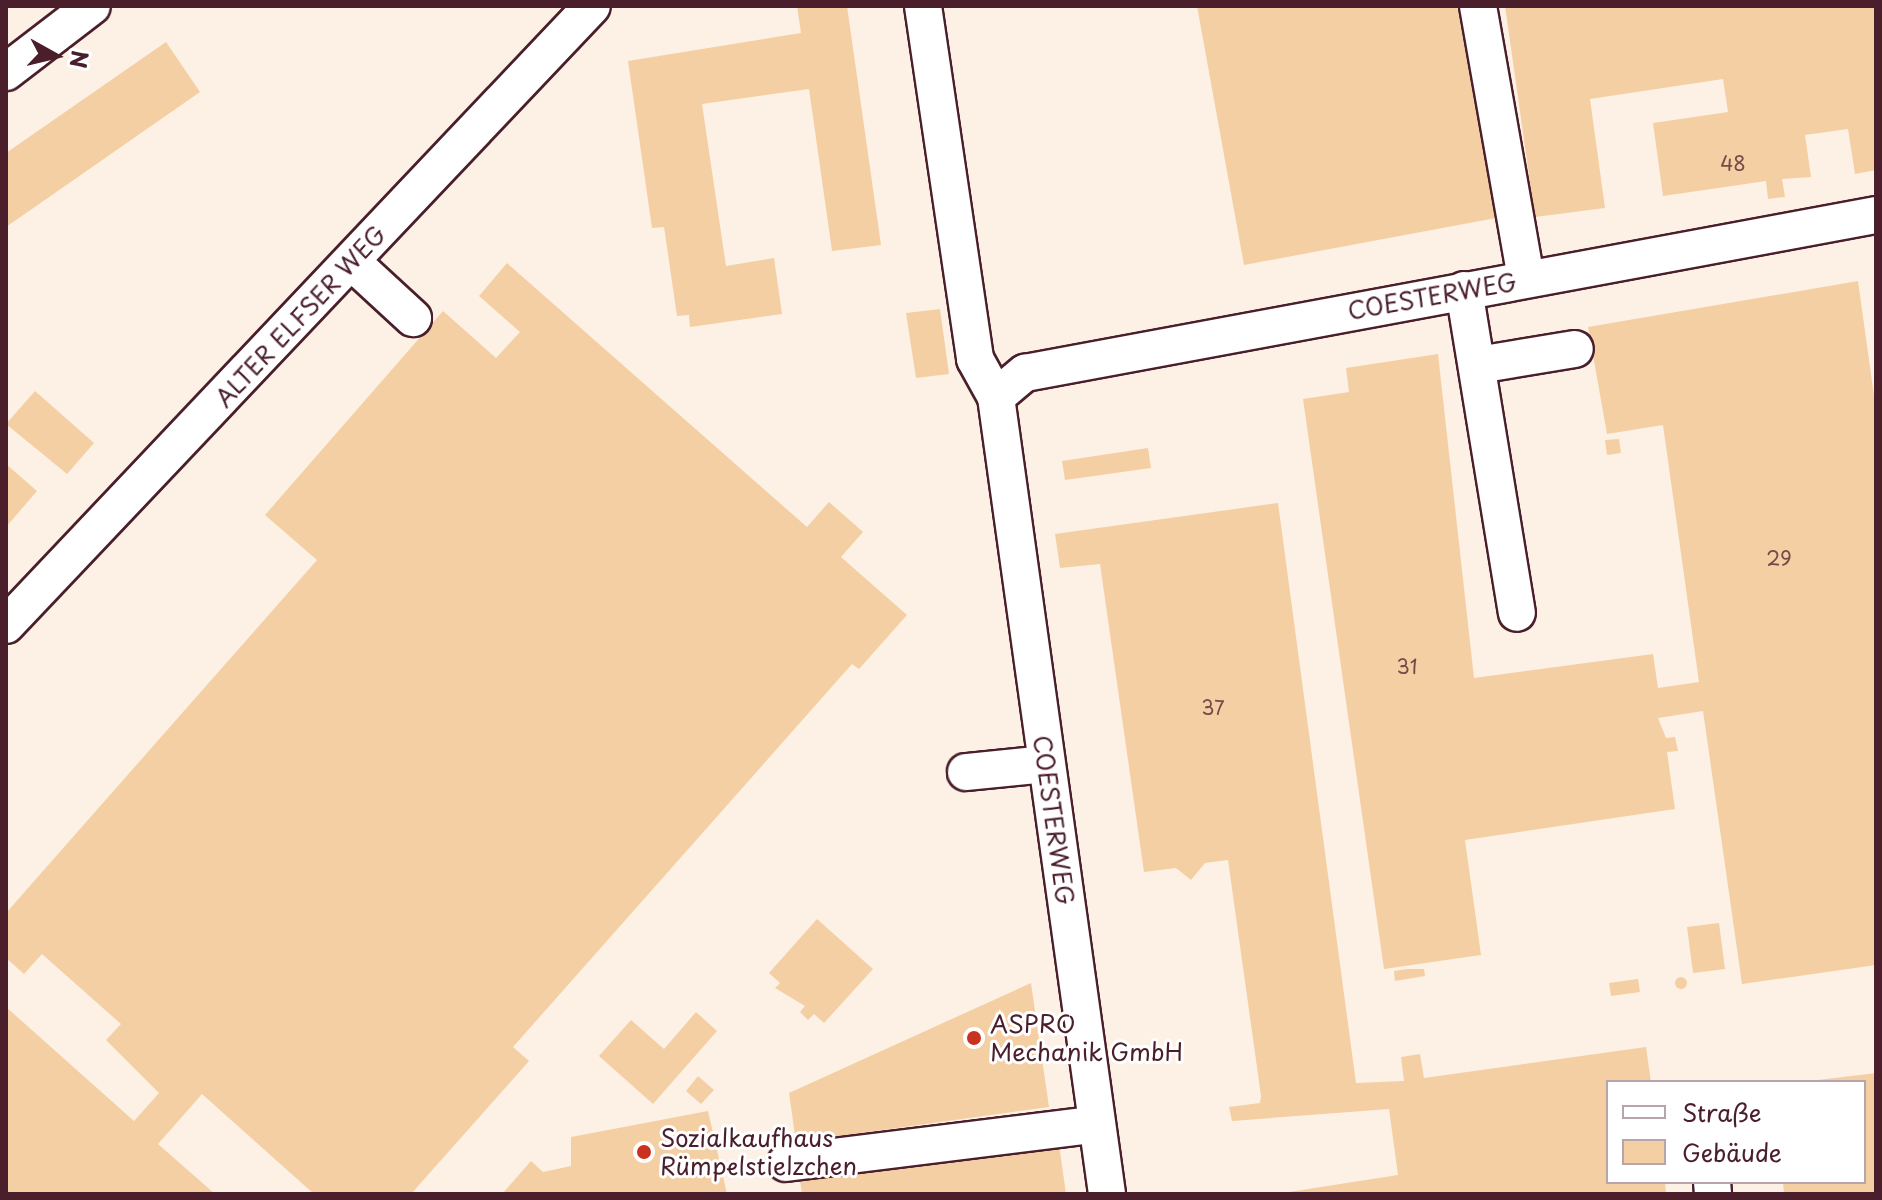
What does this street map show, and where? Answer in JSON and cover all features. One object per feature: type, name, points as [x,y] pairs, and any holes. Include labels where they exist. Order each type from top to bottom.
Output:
[{"type":"street","points":[[6,72],[92,6]]},
{"type":"street","name":"ALTER ELFSER WEG","points":[[6,625],[592,6]]},
{"type":"street","name":"COESTERWEG","points":[[923,6],[975,359],[996,397],[1107,1194]]},
{"type":"street","points":[[1478,6],[1526,279]]},
{"type":"street","name":"COESTERWEG","points":[[996,397],[1025,373],[1876,215]]},
{"type":"street","points":[[352,262],[413,318]]},
{"type":"street","points":[[1464,290],[1517,613]]},
{"type":"street","points":[[1478,365],[1575,349]]},
{"type":"street","points":[[966,772],[1046,764]]},
{"type":"street","points":[[786,1163],[1097,1124]]},
{"type":"shaded area","points":[[6,6],[1876,6],[1876,1194],[6,1194]]},
{"type":"building","points":[[797,6],[847,6],[881,245],[832,251],[809,89],[702,104],[726,266],[774,258],[782,314],[690,327],[689,315],[677,316],[664,227],[652,228],[628,61],[801,33]]},
{"type":"building","points":[[1197,6],[1457,6],[1496,218],[1244,265]]},
{"type":"building","points":[[1505,6],[1876,6],[1876,170],[1855,174],[1848,129],[1805,135],[1811,177],[1782,179],[1785,197],[1768,199],[1766,181],[1663,196],[1653,123],[1728,112],[1723,79],[1590,99],[1605,208],[1535,217]]},
{"type":"building","points":[[166,42],[200,92],[6,227],[6,153]]},
{"type":"building","points":[[507,263],[807,527],[829,502],[863,532],[841,557],[907,615],[859,669],[852,664],[513,1047],[529,1061],[411,1194],[314,1194],[202,1094],[158,1144],[215,1194],[6,1194],[6,1007],[134,1121],[159,1093],[106,1040],[121,1024],[42,954],[24,974],[6,958],[6,913],[317,560],[265,515],[443,311],[496,358],[520,332],[479,296]]},
{"type":"building","points":[[1858,281],[1876,410],[1876,965],[1742,984],[1703,711],[1658,718],[1666,738],[1675,737],[1678,751],[1667,752],[1675,809],[1465,840],[1481,955],[1384,969],[1303,399],[1349,392],[1346,368],[1438,354],[1474,678],[1653,654],[1658,688],[1699,682],[1663,425],[1607,434],[1588,327]]},
{"type":"building","points":[[940,309],[949,374],[916,378],[906,313]]},
{"type":"building","points":[[35,391],[94,443],[67,474],[6,424]]},
{"type":"building","points":[[1619,439],[1621,453],[1607,455],[1605,440]]},
{"type":"building","points":[[1148,448],[1151,468],[1065,480],[1062,461]]},
{"type":"building","points":[[6,464],[37,491],[6,527]]},
{"type":"building","points":[[1278,503],[1356,1083],[1404,1081],[1401,1057],[1420,1054],[1424,1078],[1646,1047],[1651,1080],[1606,1080],[1606,1184],[1665,1184],[1666,1194],[1276,1194],[1398,1175],[1389,1109],[1232,1121],[1229,1107],[1260,1103],[1261,1096],[1228,860],[1205,863],[1191,880],[1176,868],[1144,872],[1100,564],[1060,568],[1055,534]]},
{"type":"building","points":[[817,919],[873,969],[824,1023],[814,1014],[808,1020],[800,1012],[805,1006],[775,988],[780,983],[769,973]]},
{"type":"building","points":[[1719,923],[1725,969],[1693,973],[1687,927]]},
{"type":"building","points":[[1424,969],[1425,976],[1395,981],[1394,971]]},
{"type":"building","points":[[1681,977],[1687,983],[1681,989],[1675,983]]},
{"type":"building","points":[[1638,979],[1640,992],[1611,996],[1609,983]]},
{"type":"building","name":"ASPRO Mechanik GmbH","points":[[1031,983],[1049,1107],[796,1142],[789,1093]]},
{"type":"building","points":[[696,1012],[717,1031],[653,1104],[599,1056],[631,1020],[664,1049]]},
{"type":"building","points":[[1876,1073],[1876,1194],[1784,1194],[1783,1184],[1866,1184],[1866,1080],[1818,1080]]},
{"type":"building","points":[[698,1076],[714,1090],[701,1104],[686,1091]]},
{"type":"building","name":"Sozialkaufhaus Rümpelstielzchen","points":[[708,1111],[727,1194],[502,1194],[531,1161],[543,1172],[571,1166],[571,1137]]},
{"type":"building","points":[[1058,1137],[1066,1194],[802,1194],[799,1174]]},
{"type":"place","name":"ASPRO Mechanik GmbH","points":[[974,1038]]},
{"type":"place","name":"Sozialkaufhaus Rümpelstielzchen","points":[[644,1152]]}]
